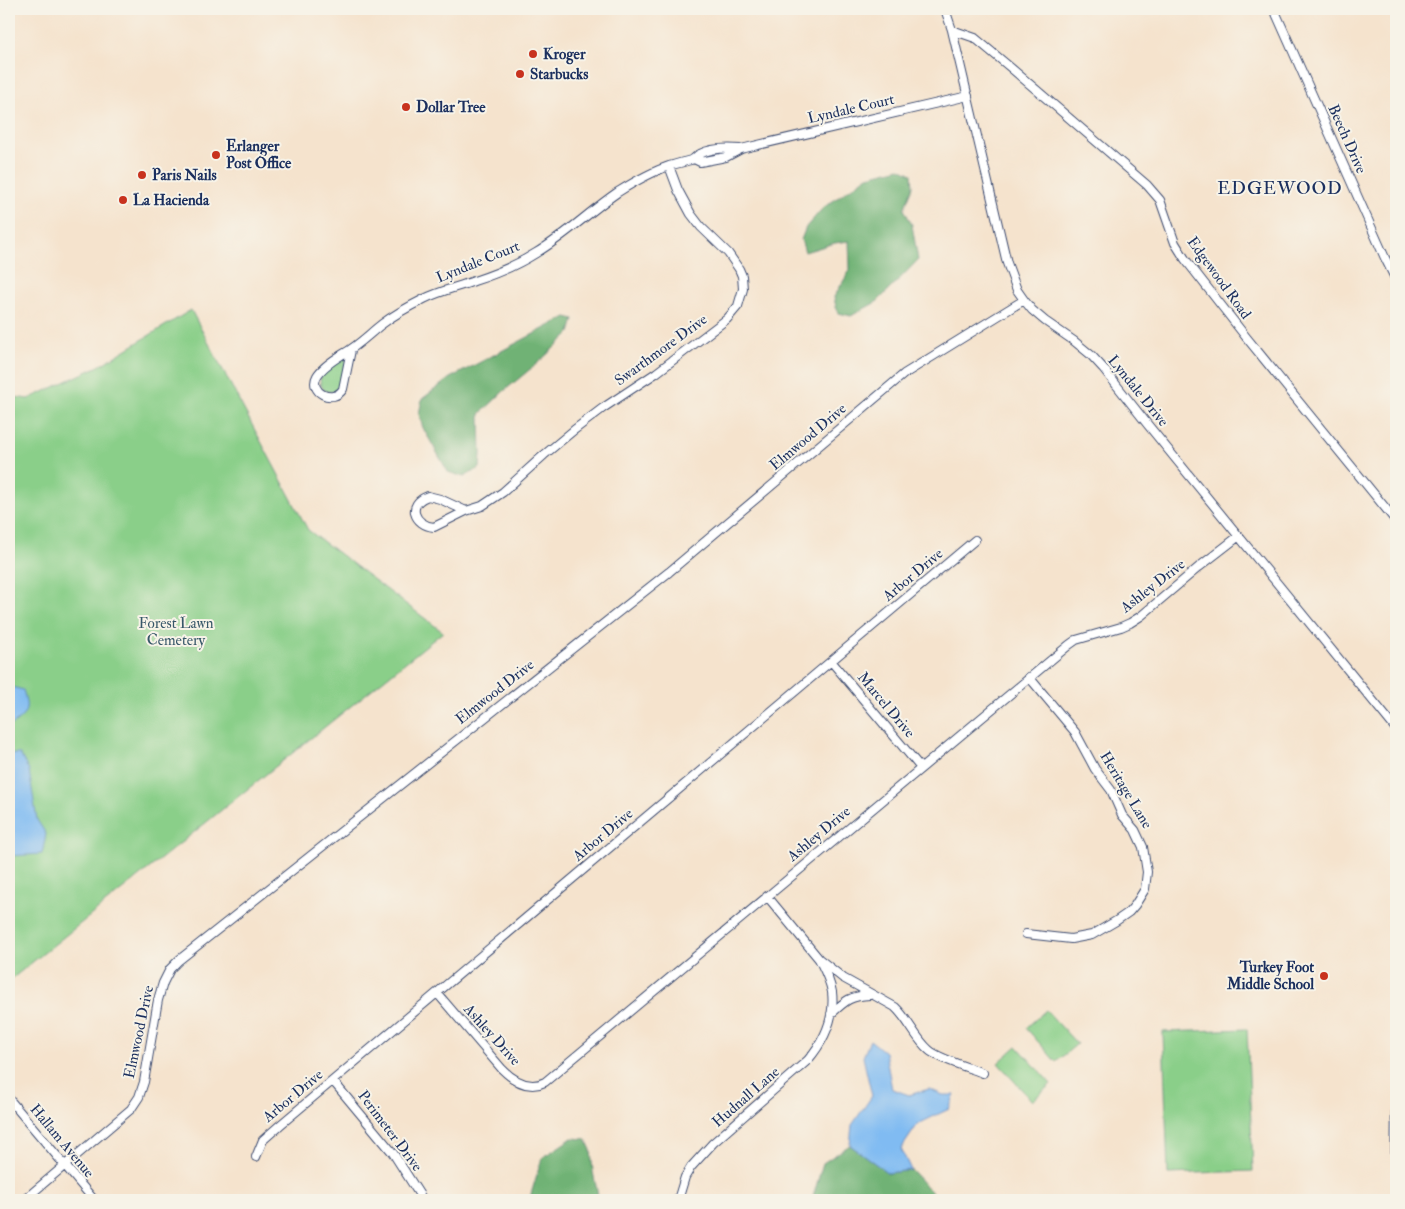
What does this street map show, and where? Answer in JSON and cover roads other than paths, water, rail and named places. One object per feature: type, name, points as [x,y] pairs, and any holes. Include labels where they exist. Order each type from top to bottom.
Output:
[{"type":"street","points":[[945,9],[952,30]]},
{"type":"street","name":"Beech Drive","points":[[1274,9],[1396,280]]},
{"type":"street","name":"Lyndale Drive","points":[[952,30],[1007,263],[1017,290],[1032,310],[1091,355],[1396,729]]},
{"type":"street","name":"Edgewood Road","points":[[952,30],[974,38],[982,44],[1147,186],[1160,200],[1175,243],[1190,266],[1396,521]]},
{"type":"street","name":"Lyndale Court","points":[[351,350],[341,393],[332,397],[322,394],[316,387],[317,376],[324,368],[351,350],[382,324],[404,310],[442,291],[488,276],[535,254],[559,239],[618,192],[644,177],[669,166],[694,159],[699,154],[724,148],[741,149],[968,96]]},
{"type":"street","name":"Swarthmore Drive","points":[[466,511],[440,499],[428,496],[418,501],[415,507],[419,521],[424,525],[434,527],[466,511],[482,506],[503,492],[574,430],[603,408],[656,373],[727,319],[738,306],[743,289],[742,276],[739,269],[728,253],[701,227],[691,214],[678,190],[669,166]]},
{"type":"street","name":"Elmwood Drive","points":[[24,1200],[124,1116],[139,1097],[144,1082],[163,983],[170,969],[179,960],[669,572],[904,374],[1024,300]]},
{"type":"street","name":"Ashley Drive","points":[[437,993],[510,1077],[525,1084],[539,1085],[554,1075],[920,767],[1076,640],[1121,627],[1141,616],[1239,536]]},
{"type":"street","name":"Arbor Drive","points":[[256,1157],[263,1140],[333,1080],[976,540]]},
{"type":"street","name":"Marcel Drive","points":[[831,661],[920,767]]},
{"type":"street","name":"Heritage Lane","points":[[1026,934],[1071,939],[1092,935],[1131,910],[1145,889],[1147,872],[1143,847],[1135,830],[1122,815],[1110,790],[1075,732],[1029,677]]},
{"type":"street","name":"Hudnall Lane","points":[[767,896],[819,959],[843,978],[895,1007],[930,1051],[983,1073]]},
{"type":"street","name":"Hudnall Lane","points":[[678,1200],[685,1177],[691,1167],[713,1143],[808,1060],[818,1048],[825,1036],[831,1014],[832,991],[819,959]]},
{"type":"street","points":[[831,1014],[849,999],[870,994]]},
{"type":"street","name":"Perimeter Drive","points":[[333,1080],[393,1153],[423,1200]]},
{"type":"street","points":[[1395,1200],[1396,1088]]},
{"type":"street","name":"Hallam Avenue","points":[[9,1099],[94,1200]]},
{"type":"water","points":[[12,687],[23,690],[26,708],[23,716],[9,727],[9,689]]},
{"type":"water","points":[[20,754],[29,771],[37,820],[46,834],[42,854],[9,856],[9,755]]},
{"type":"water","points":[[870,1040],[885,1052],[892,1089],[909,1095],[929,1089],[943,1095],[955,1095],[949,1109],[918,1124],[901,1149],[911,1170],[888,1173],[850,1145],[852,1125],[872,1096],[863,1057]]},
{"type":"place","name":"Kroger","points":[[533,54]]},
{"type":"place","name":"Starbucks","points":[[520,74]]},
{"type":"place","name":"Dollar Tree","points":[[406,107]]},
{"type":"place","name":"Erlanger Post Office","points":[[216,155]]},
{"type":"place","name":"Paris Nails","points":[[142,175]]},
{"type":"place","name":"La Hacienda","points":[[123,200]]},
{"type":"place","name":"Turkey Foot Middle School","points":[[1324,976]]},
{"type":"district","name":"EDGEWOOD","points":[[1280,188]]},
{"type":"park label","name":"Forest Lawn Cemetery","points":[[176,632]]}]
